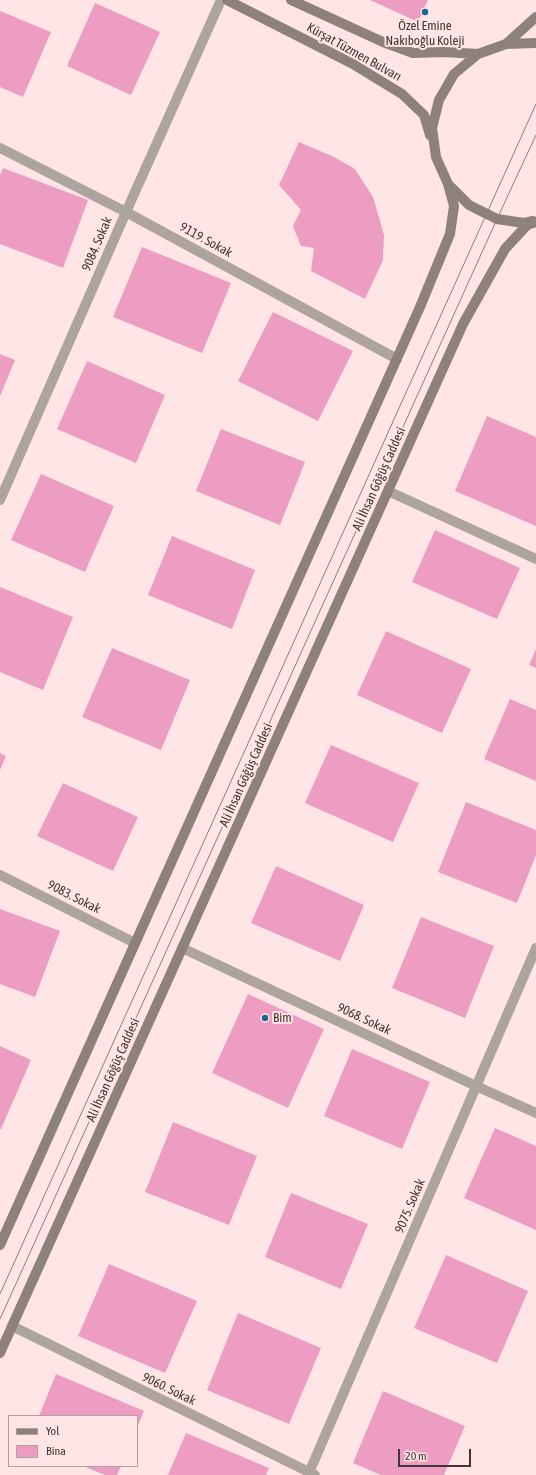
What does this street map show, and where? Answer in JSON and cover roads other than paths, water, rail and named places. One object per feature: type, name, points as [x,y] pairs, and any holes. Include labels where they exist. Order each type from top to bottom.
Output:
[{"type":"main road","name":"Kürşat Tüzmen Bulvarı","points":[[227,0],[353,64],[402,94],[424,115],[436,157]]},
{"type":"main road","name":"Kürşat Tüzmen Bulvarı","points":[[292,0],[384,42],[413,53],[444,52],[478,54]]},
{"type":"main road","points":[[506,44],[536,17]]},
{"type":"main road","points":[[0,1245],[397,359],[450,234],[454,206],[448,184],[436,157],[432,128],[439,100],[454,74],[478,54],[506,44],[536,43]]},
{"type":"main road","points":[[448,184],[469,205],[497,219],[524,223],[536,222]]},
{"type":"main road","name":"Ali İhsan Göğüş Caddesi","points":[[0,1353],[463,324],[505,249],[527,225],[536,222]]},
{"type":"street","name":"9084. Sokak","points":[[0,500],[2,489],[221,0]]},
{"type":"street","name":"9119. Sokak","points":[[0,148],[126,212],[397,359]]},
{"type":"street","points":[[388,491],[536,559]]},
{"type":"street","name":"9083. Sokak","points":[[0,875],[135,943]]},
{"type":"street","name":"9068. Sokak","points":[[182,948],[536,1113]]},
{"type":"street","name":"9075. Sokak","points":[[311,1474],[536,948]]},
{"type":"street","name":"9060. Sokak","points":[[12,1326],[311,1474]]},
{"type":"tram line","points":[[0,1294],[536,104]]},
{"type":"tram line","points":[[0,1319],[536,135]]},
{"type":"place","name":"Özel Emine Nakıboğlu Koleji","points":[[425,12]]},
{"type":"place","name":"Bim","points":[[265,1018]]}]
